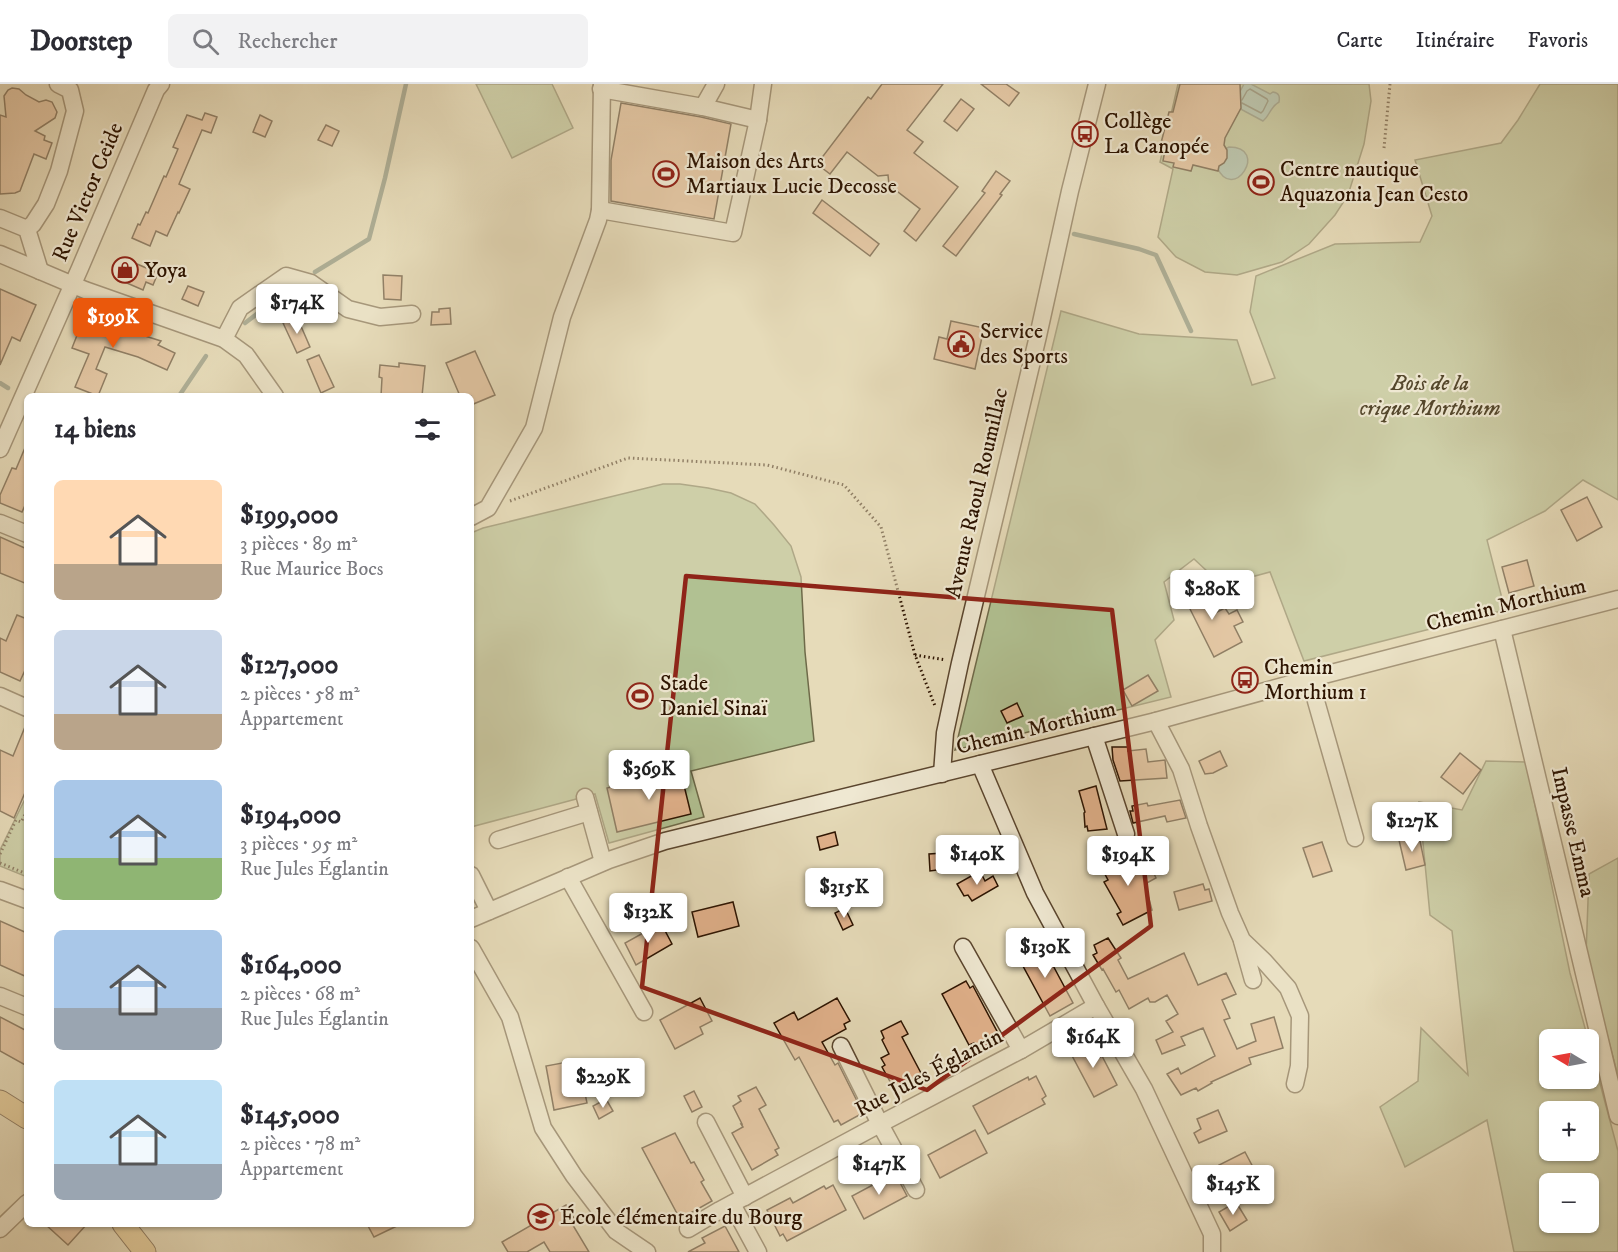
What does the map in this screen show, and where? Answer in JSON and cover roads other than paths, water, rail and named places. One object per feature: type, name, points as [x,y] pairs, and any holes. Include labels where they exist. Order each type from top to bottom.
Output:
[{"type":"main road","points":[[0,1101],[24,1116]]},
{"type":"main road","points":[[125,1227],[145,1252]]},
{"type":"street","points":[[27,229],[46,204],[59,171],[75,111],[70,90],[58,84]]},
{"type":"street","points":[[703,107],[716,84]]},
{"type":"street","points":[[600,210],[733,233],[758,120],[763,84]]},
{"type":"street","name":"Avenue Raoul Roumillac","points":[[942,774],[945,733],[960,663],[1070,191],[1098,84]]},
{"type":"street","name":"Rue Victor Ceide","points":[[25,393],[158,86]]},
{"type":"street","points":[[474,515],[488,508],[534,428],[562,316],[600,210],[601,86],[758,120]]},
{"type":"street","points":[[0,218],[27,229]]},
{"type":"street","points":[[27,229],[40,271]]},
{"type":"street","points":[[0,254],[73,285],[224,339],[246,355],[273,393]]},
{"type":"street","points":[[224,339],[240,308],[286,276],[311,284],[348,309],[380,316],[412,314]]},
{"type":"street","name":"Rue Victor Ceide","points":[[0,449],[24,395]]},
{"type":"street","points":[[0,523],[24,533]]},
{"type":"street","name":"Chemin Morthium","points":[[474,918],[603,862],[665,841],[1156,721],[1618,599]]},
{"type":"street","name":"Impasse Emma","points":[[1502,629],[1618,1116]]},
{"type":"street","points":[[1312,678],[1316,700],[1355,838]]},
{"type":"street","points":[[0,696],[24,707]]},
{"type":"street","points":[[1156,721],[1181,769],[1230,913],[1242,940],[1253,980]]},
{"type":"street","points":[[1094,736],[1126,834]]},
{"type":"street","points":[[980,764],[1035,893],[1149,1099],[1212,1234],[1212,1252]]},
{"type":"street","points":[[498,840],[587,804],[603,862]]},
{"type":"street","points":[[568,878],[644,1012]]},
{"type":"street","points":[[474,881],[489,911]]},
{"type":"street","points":[[0,890],[24,899]]},
{"type":"street","points":[[1242,940],[1288,988],[1300,1016],[1299,1066],[1295,1084]]},
{"type":"street","points":[[963,947],[1020,1050]]},
{"type":"street","points":[[474,953],[510,1017],[543,1128],[574,1176],[616,1231],[647,1252]]},
{"type":"street","points":[[0,996],[24,1006]]},
{"type":"street","name":"Rue Jules Églantin","points":[[688,1229],[1020,1050],[1096,1006]]},
{"type":"street","points":[[841,1046],[916,1190]]},
{"type":"street","points":[[706,1122],[758,1252]]},
{"type":"street","points":[[0,1229],[24,1206]]},
{"type":"water","points":[[1244,84],[1251,84],[1270,94],[1273,92],[1279,95],[1279,102],[1263,121],[1233,105]]},
{"type":"water","points":[[1229,147],[1241,149],[1247,155],[1244,171],[1239,177],[1231,179],[1224,177],[1217,167],[1225,149]]},
{"type":"waterway","points":[[315,272],[369,239],[406,84]]},
{"type":"waterway","points":[[1074,234],[1156,255],[1191,331]]},
{"type":"waterway","points":[[245,323],[295,285]]},
{"type":"waterway","points":[[181,393],[206,356]]},
{"type":"waterway","points":[[0,383],[8,388]]},
{"type":"place","name":"Collège La Canopée","points":[[1085,134]]},
{"type":"place","name":"Maison des Arts Martiaux Lucie Decosse","points":[[666,174]]},
{"type":"place","name":"Centre nautique Aquazonia Jean Cesto","points":[[1261,182]]},
{"type":"place","name":"Yoya","points":[[125,270]]},
{"type":"place","name":"Service des Sports","points":[[961,344]]},
{"type":"place","name":"Chemin Morthium 1","points":[[1245,680]]},
{"type":"place","name":"Stade Daniel Sinaï","points":[[640,696]]},
{"type":"place","name":"École élémentaire du Bourg","points":[[541,1217]]},
{"type":"park label","name":"Bois de la crique Morthium","points":[[1430,396]]}]
